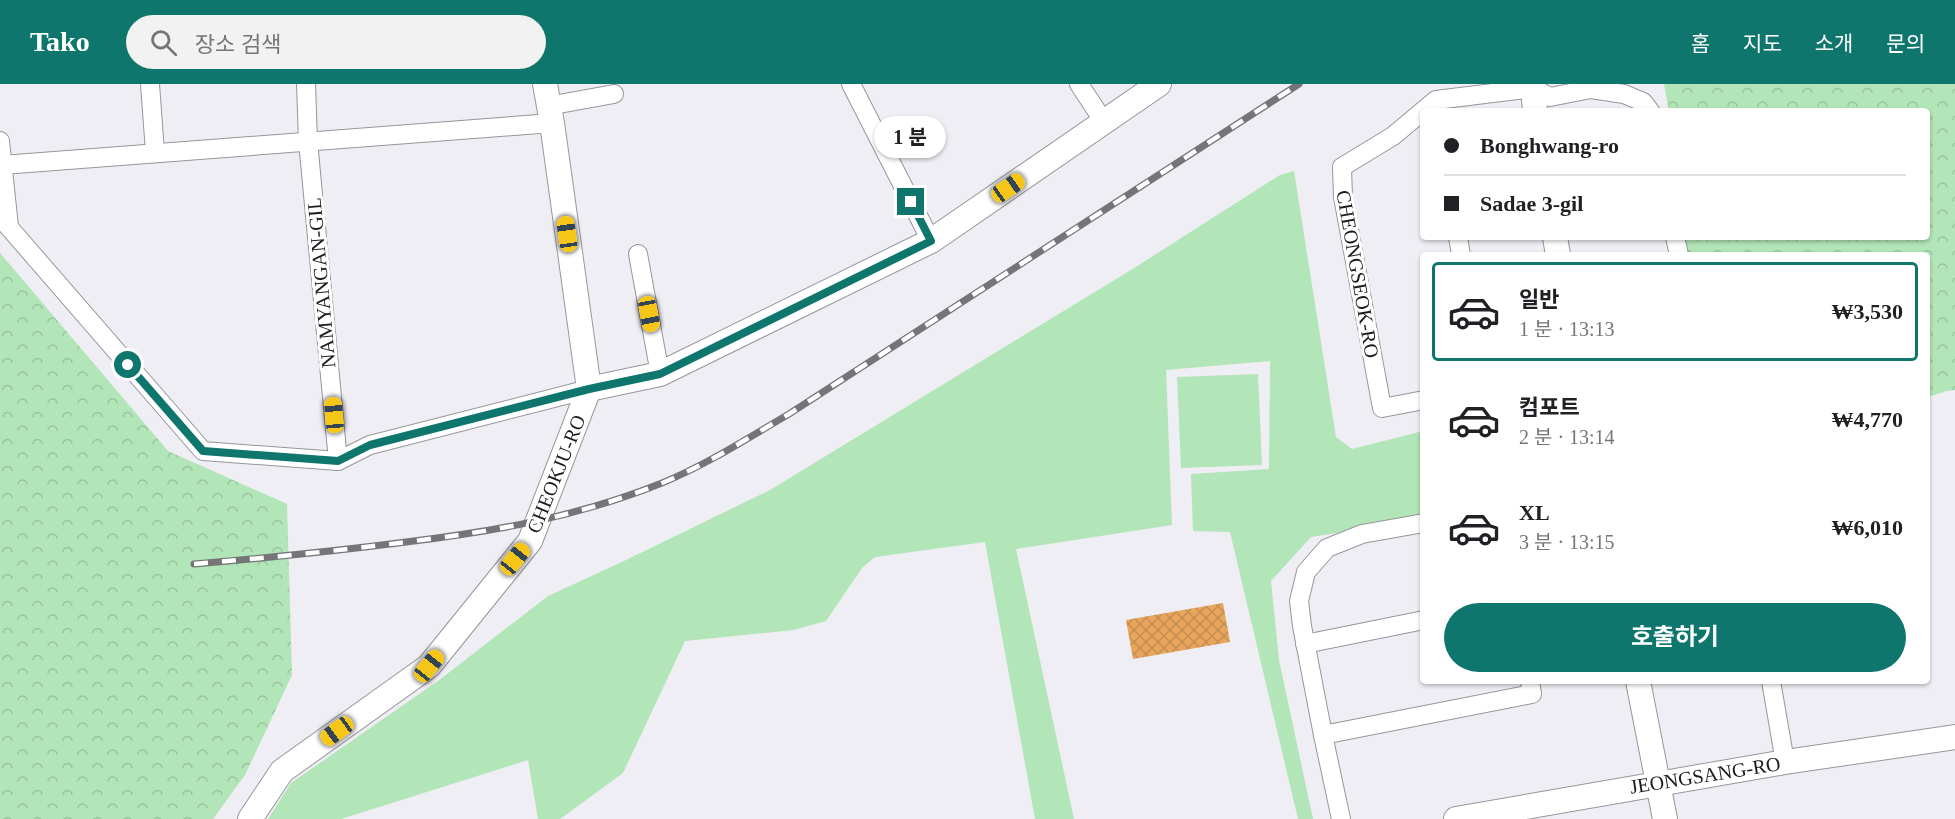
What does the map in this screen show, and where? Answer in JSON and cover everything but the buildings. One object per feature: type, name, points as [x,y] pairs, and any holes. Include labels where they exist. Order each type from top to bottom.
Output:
[{"type":"street","points":[[150,84],[156,152]]},
{"type":"street","name":"NAMYANGAN-GIL","points":[[306,84],[308,141],[338,461]]},
{"type":"street","points":[[851,84],[931,241]]},
{"type":"street","points":[[1079,84],[1104,122]]},
{"type":"street","points":[[0,141],[4,222],[203,451],[338,461],[370,445],[589,389],[660,374],[931,241],[1159,84]]},
{"type":"street","name":"CHEONGSEOK-RO","points":[[1437,106],[1532,94],[1550,97],[1591,89],[1624,94],[1643,102],[1648,108]]},
{"type":"street","points":[[2,165],[308,141],[614,94]]},
{"type":"street","name":"CHEOKJU-RO","points":[[250,819],[282,771],[429,666],[530,541],[589,389],[548,105]]},
{"type":"street","name":"CHEONGSEOK-RO","points":[[1420,118],[1342,167],[1343,197],[1382,408],[1420,401]]},
{"type":"street","points":[[638,254],[660,374]]},
{"type":"street","points":[[1341,819],[1305,644],[1299,601],[1306,572],[1327,548],[1362,534],[1420,524]]},
{"type":"street","points":[[1305,644],[1420,621]]},
{"type":"street","points":[[1323,735],[1532,694],[1530,684]]},
{"type":"street","points":[[1639,684],[1665,819]]},
{"type":"street","points":[[1772,684],[1785,762]]},
{"type":"street","name":"JEONGSANG-RO","points":[[1456,819],[1785,762],[1955,737]]},
{"type":"green space","points":[[1664,84],[1955,84],[1955,390],[1930,396],[1930,252],[1683,252],[1679,240],[1930,240],[1930,108],[1668,108]]},
{"type":"green space","points":[[1294,171],[1336,437],[1352,449],[1420,432],[1420,520],[1311,537],[1271,581],[1279,660],[1313,819],[1298,819],[1230,532],[1193,531],[1191,474],[1269,469],[1270,361],[1166,370],[1172,525],[1016,549],[1074,819],[1035,819],[985,542],[875,557],[862,568],[826,621],[794,630],[685,641],[623,773],[560,819],[538,819],[528,760],[341,819],[268,819],[291,783],[438,681],[548,596],[770,490],[1131,270],[1280,175]]},
{"type":"green space","points":[[0,253],[168,451],[287,504],[292,675],[245,775],[213,819],[0,819]]},
{"type":"green space","points":[[1258,374],[1262,465],[1181,468],[1177,377]]},
{"type":"railway","points":[[194,564],[439,538],[504,527],[567,514],[662,483],[711,460],[789,414],[1299,84]]},
{"type":"route","points":[[128,365],[203,451],[338,461],[370,445],[589,389],[660,374],[931,241],[911,202]]}]
